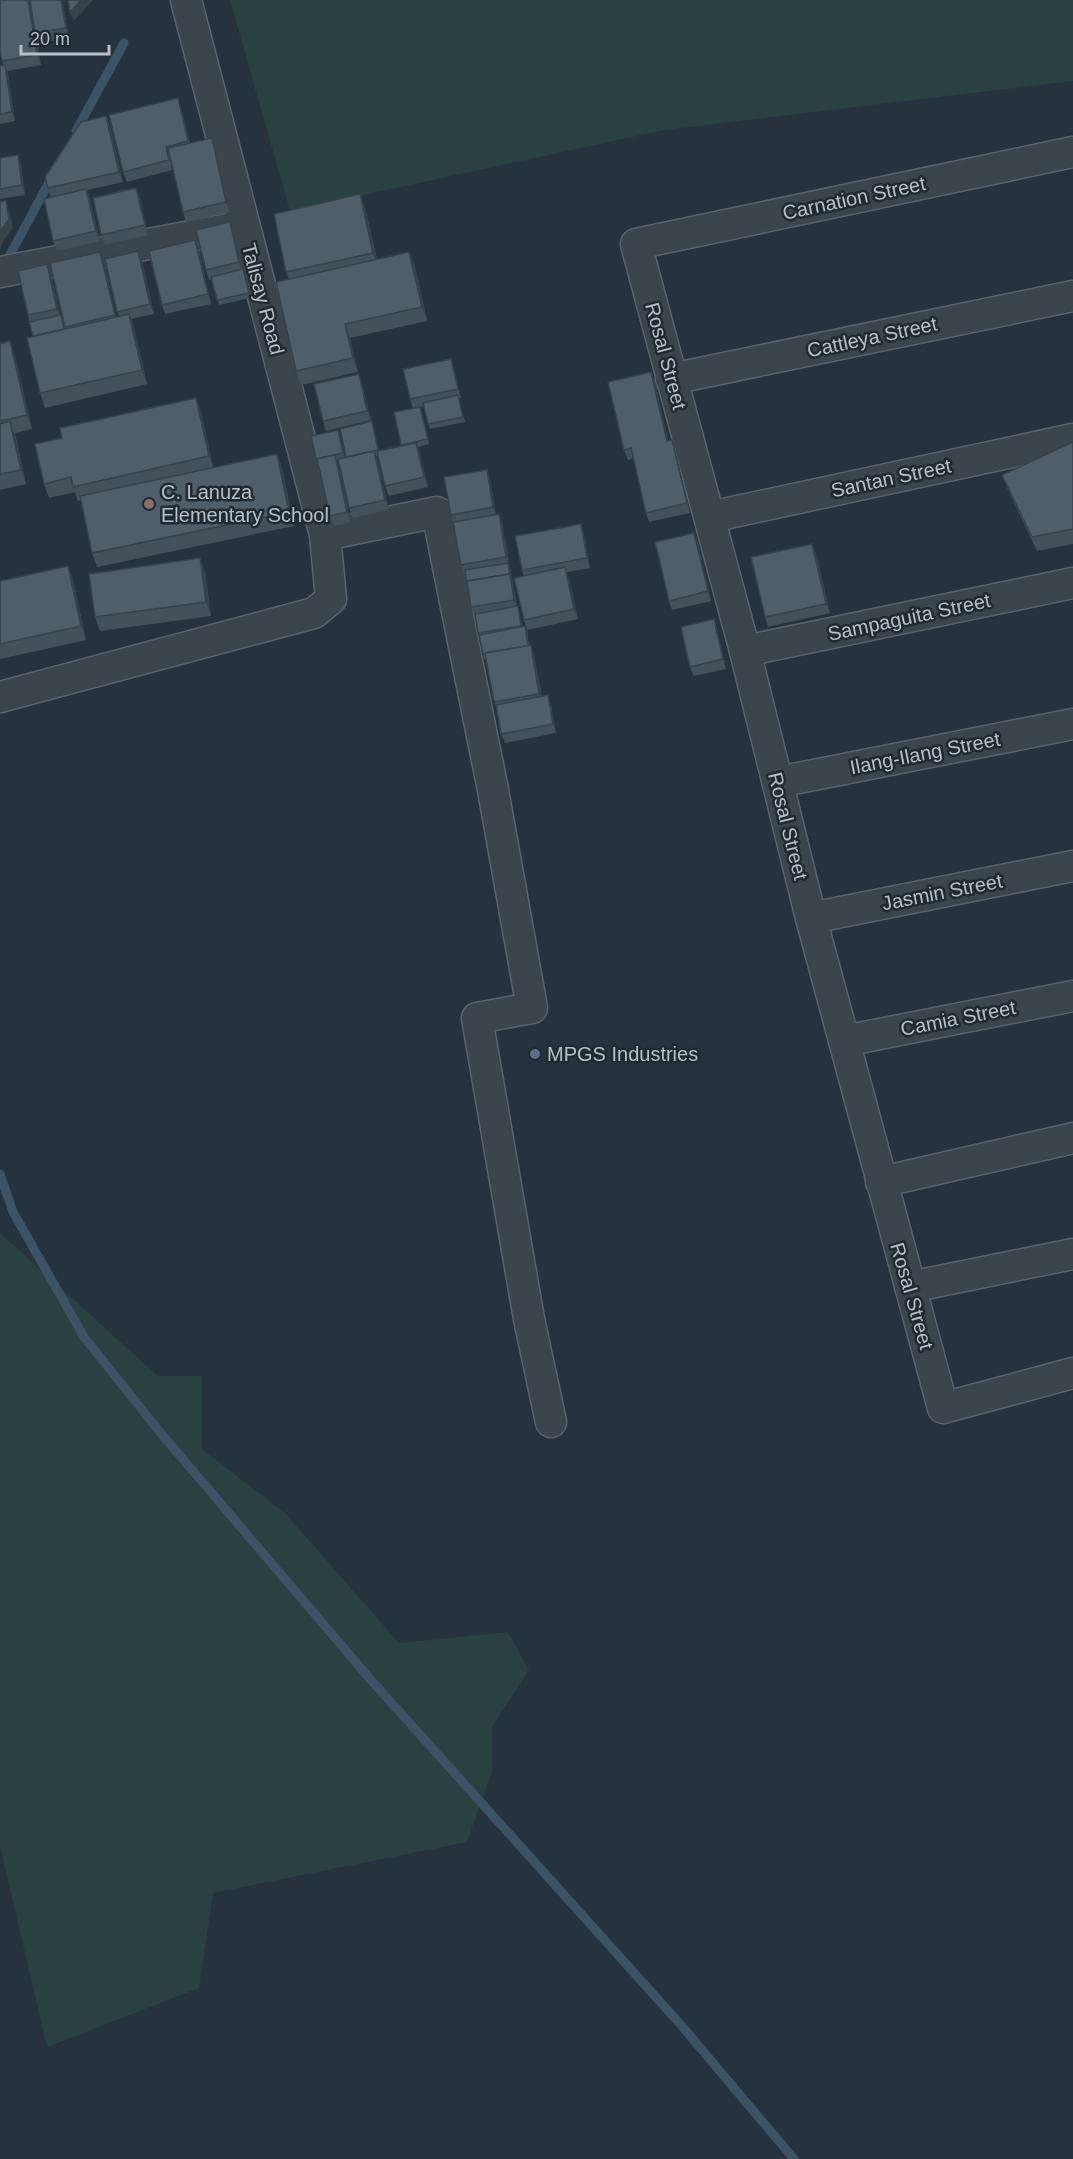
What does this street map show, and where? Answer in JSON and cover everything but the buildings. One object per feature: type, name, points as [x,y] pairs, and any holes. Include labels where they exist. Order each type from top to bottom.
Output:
[{"type":"street","name":"Talisay Road","points":[[0,697],[314,613],[331,599],[325,535],[186,0]]},
{"type":"street","name":"Carnation Street","points":[[636,244],[1073,152]]},
{"type":"street","points":[[0,273],[244,226]]},
{"type":"street","name":"Rosal Street","points":[[636,244],[745,651],[811,918],[943,1408],[1073,1373]]},
{"type":"street","name":"Cattleya Street","points":[[671,379],[1073,296]]},
{"type":"street","name":"Santan Street","points":[[710,517],[1073,440]]},
{"type":"street","points":[[325,535],[437,512],[493,790],[532,1008],[477,1018],[528,1319],[550,1422]]},
{"type":"street","name":"Sampaguita Street","points":[[745,651],[1073,583]]},
{"type":"street","name":"Ilang-Ilang Street","points":[[778,782],[1073,724]]},
{"type":"street","name":"Jasmin Street","points":[[811,918],[1073,866]]},
{"type":"street","name":"Camia Street","points":[[844,1041],[1073,996]]},
{"type":"street","points":[[881,1182],[1073,1138]]},
{"type":"street","points":[[910,1287],[1073,1254]]},
{"type":"green space","points":[[230,0],[1073,0],[1073,81],[664,130],[290,211]]},
{"type":"green space","points":[[0,1233],[158,1376],[202,1376],[202,1449],[286,1514],[399,1643],[508,1632],[529,1670],[492,1727],[492,1772],[467,1842],[213,1893],[199,1988],[47,2047],[0,1846]]},
{"type":"waterway","points":[[76,131],[124,43]]},
{"type":"waterway","points":[[4,266],[53,175]]},
{"type":"waterway","points":[[0,1174],[13,1212],[84,1337],[159,1431],[370,1679],[681,2025],[794,2159]]},
{"type":"place","name":"C. Lanuza Elementary School","points":[[149,504]]},
{"type":"place","name":"MPGS Industries","points":[[535,1054]]}]
